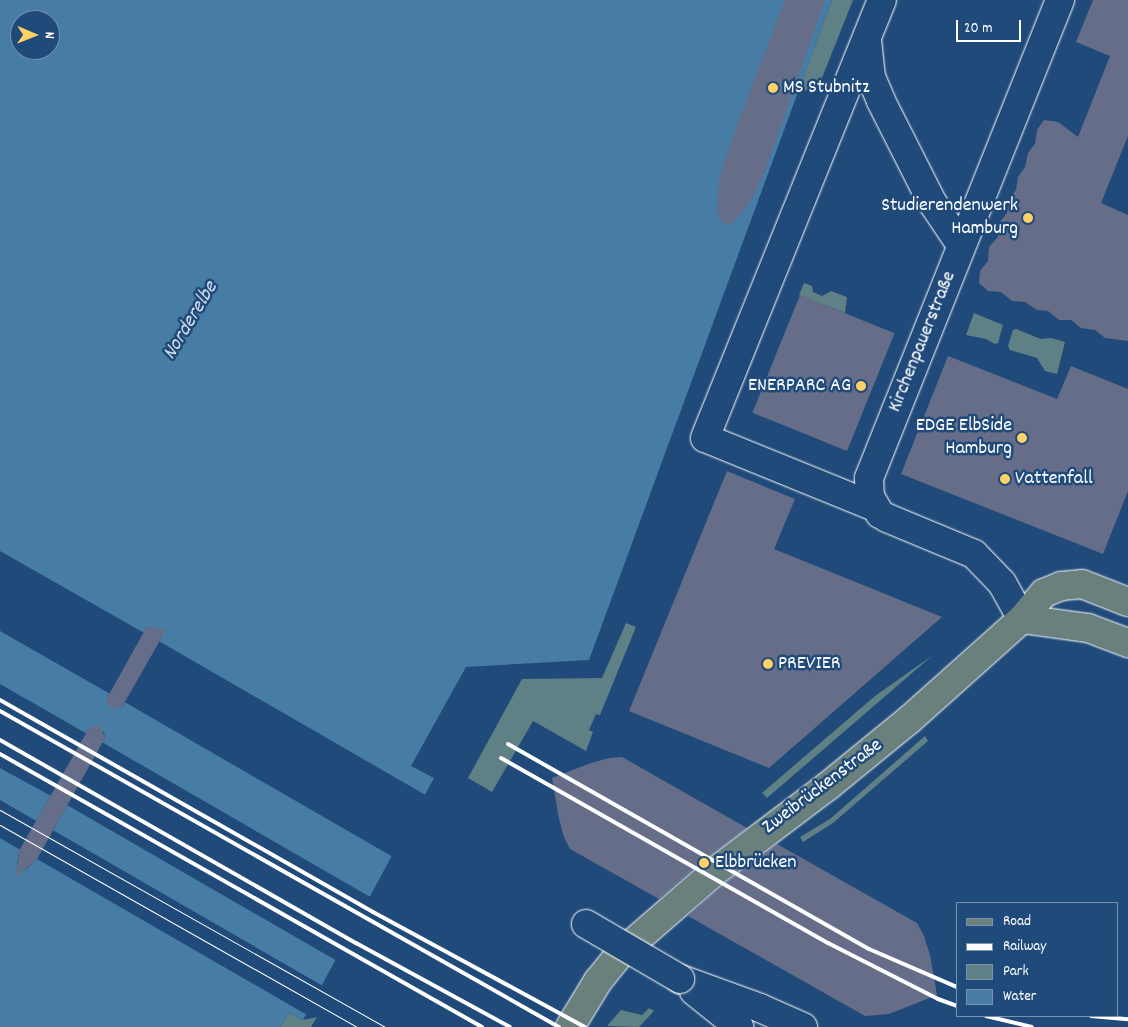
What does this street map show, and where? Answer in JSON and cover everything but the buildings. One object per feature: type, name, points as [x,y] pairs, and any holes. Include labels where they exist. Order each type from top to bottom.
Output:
[{"type":"main road","name":"Zweibrückenstraße","points":[[570,1027],[598,981],[621,953],[719,868],[888,738],[1022,619],[1044,593],[1066,585],[1082,584],[1128,602]]},
{"type":"main road","points":[[1022,619],[1088,628],[1128,643]]},
{"type":"street","points":[[882,0],[705,438],[875,507],[887,518],[974,554],[1002,583],[1022,619]]},
{"type":"street","name":"Kirchenpauerstraße","points":[[875,507],[870,498],[869,478],[1060,0]]},
{"type":"street","points":[[867,37],[871,77],[881,101],[932,202],[961,246]]},
{"type":"street","points":[[586,924],[680,979],[738,1027]]},
{"type":"street","points":[[680,979],[760,1008],[803,1027]]},
{"type":"green space","points":[[832,0],[853,0],[816,93],[799,89]]},
{"type":"green space","points":[[804,283],[812,286],[813,292],[822,296],[831,291],[847,297],[845,313],[799,295]]},
{"type":"green space","points":[[974,313],[1003,325],[998,343],[995,344],[986,339],[966,335]]},
{"type":"green space","points":[[1016,329],[1041,339],[1051,338],[1065,342],[1057,374],[1045,371],[1037,358],[1010,350],[1008,346],[1013,330]]},
{"type":"green space","points":[[626,623],[636,627],[600,715],[596,714],[589,730],[593,732],[586,751],[533,721],[492,792],[468,778],[522,679],[602,678]]},
{"type":"green space","points":[[933,655],[767,798],[762,793],[875,696]]},
{"type":"green space","points":[[925,736],[928,741],[833,823],[803,842],[800,837],[830,819]]},
{"type":"green space","points":[[649,1008],[654,1011],[639,1027],[607,1026],[621,1010],[642,1015]]},
{"type":"green space","points":[[289,1013],[303,1020],[317,1017],[311,1027],[280,1027]]},
{"type":"water","name":"Norderelbe","points":[[0,0],[832,0],[589,660],[466,667],[411,766],[434,778],[303,1020],[289,1013],[280,1027],[0,1027]],"holes":[[[152,627],[160,631],[162,637],[123,706],[110,706],[107,698],[146,628]],[[89,728],[100,728],[105,738],[37,859],[26,869],[18,872],[19,851]]]},
{"type":"pier","points":[[0,551],[146,634],[112,695],[0,631]]},
{"type":"pier","points":[[157,640],[428,796],[393,857],[122,701]]},
{"type":"pier","points":[[0,684],[89,735],[53,797],[0,768]]},
{"type":"pier","points":[[100,741],[372,898],[336,960],[64,803]]},
{"type":"pier","points":[[0,800],[38,822],[22,851],[0,838]]},
{"type":"pier","points":[[51,829],[324,986],[307,1015],[34,858]]},
{"type":"tram line","points":[[0,810],[385,1027]]},
{"type":"tram line","points":[[0,825],[357,1027]]},
{"type":"railway","points":[[0,700],[373,912],[585,1027]]},
{"type":"railway","points":[[0,711],[559,1027]]},
{"type":"railway","points":[[0,740],[356,943],[510,1027]]},
{"type":"railway","points":[[508,744],[869,949],[956,987]]},
{"type":"railway","points":[[0,754],[482,1027]]},
{"type":"railway","points":[[501,758],[828,943],[938,999],[956,1006]]},
{"type":"railway","points":[[990,1017],[1032,1027]]},
{"type":"railway","points":[[1103,1017],[1128,1019]]},
{"type":"place","name":"MS Stubnitz","points":[[773,88]]},
{"type":"place","name":"Studierendenwerk Hamburg","points":[[1028,218]]},
{"type":"place","name":"ENERPARC AG","points":[[861,386]]},
{"type":"place","name":"EDGE ElbSide Hamburg","points":[[1022,438]]},
{"type":"place","name":"Vattenfall","points":[[1005,479]]},
{"type":"place","name":"PREVIER","points":[[768,664]]},
{"type":"place","name":"Elbbrücken","points":[[704,863]]}]
